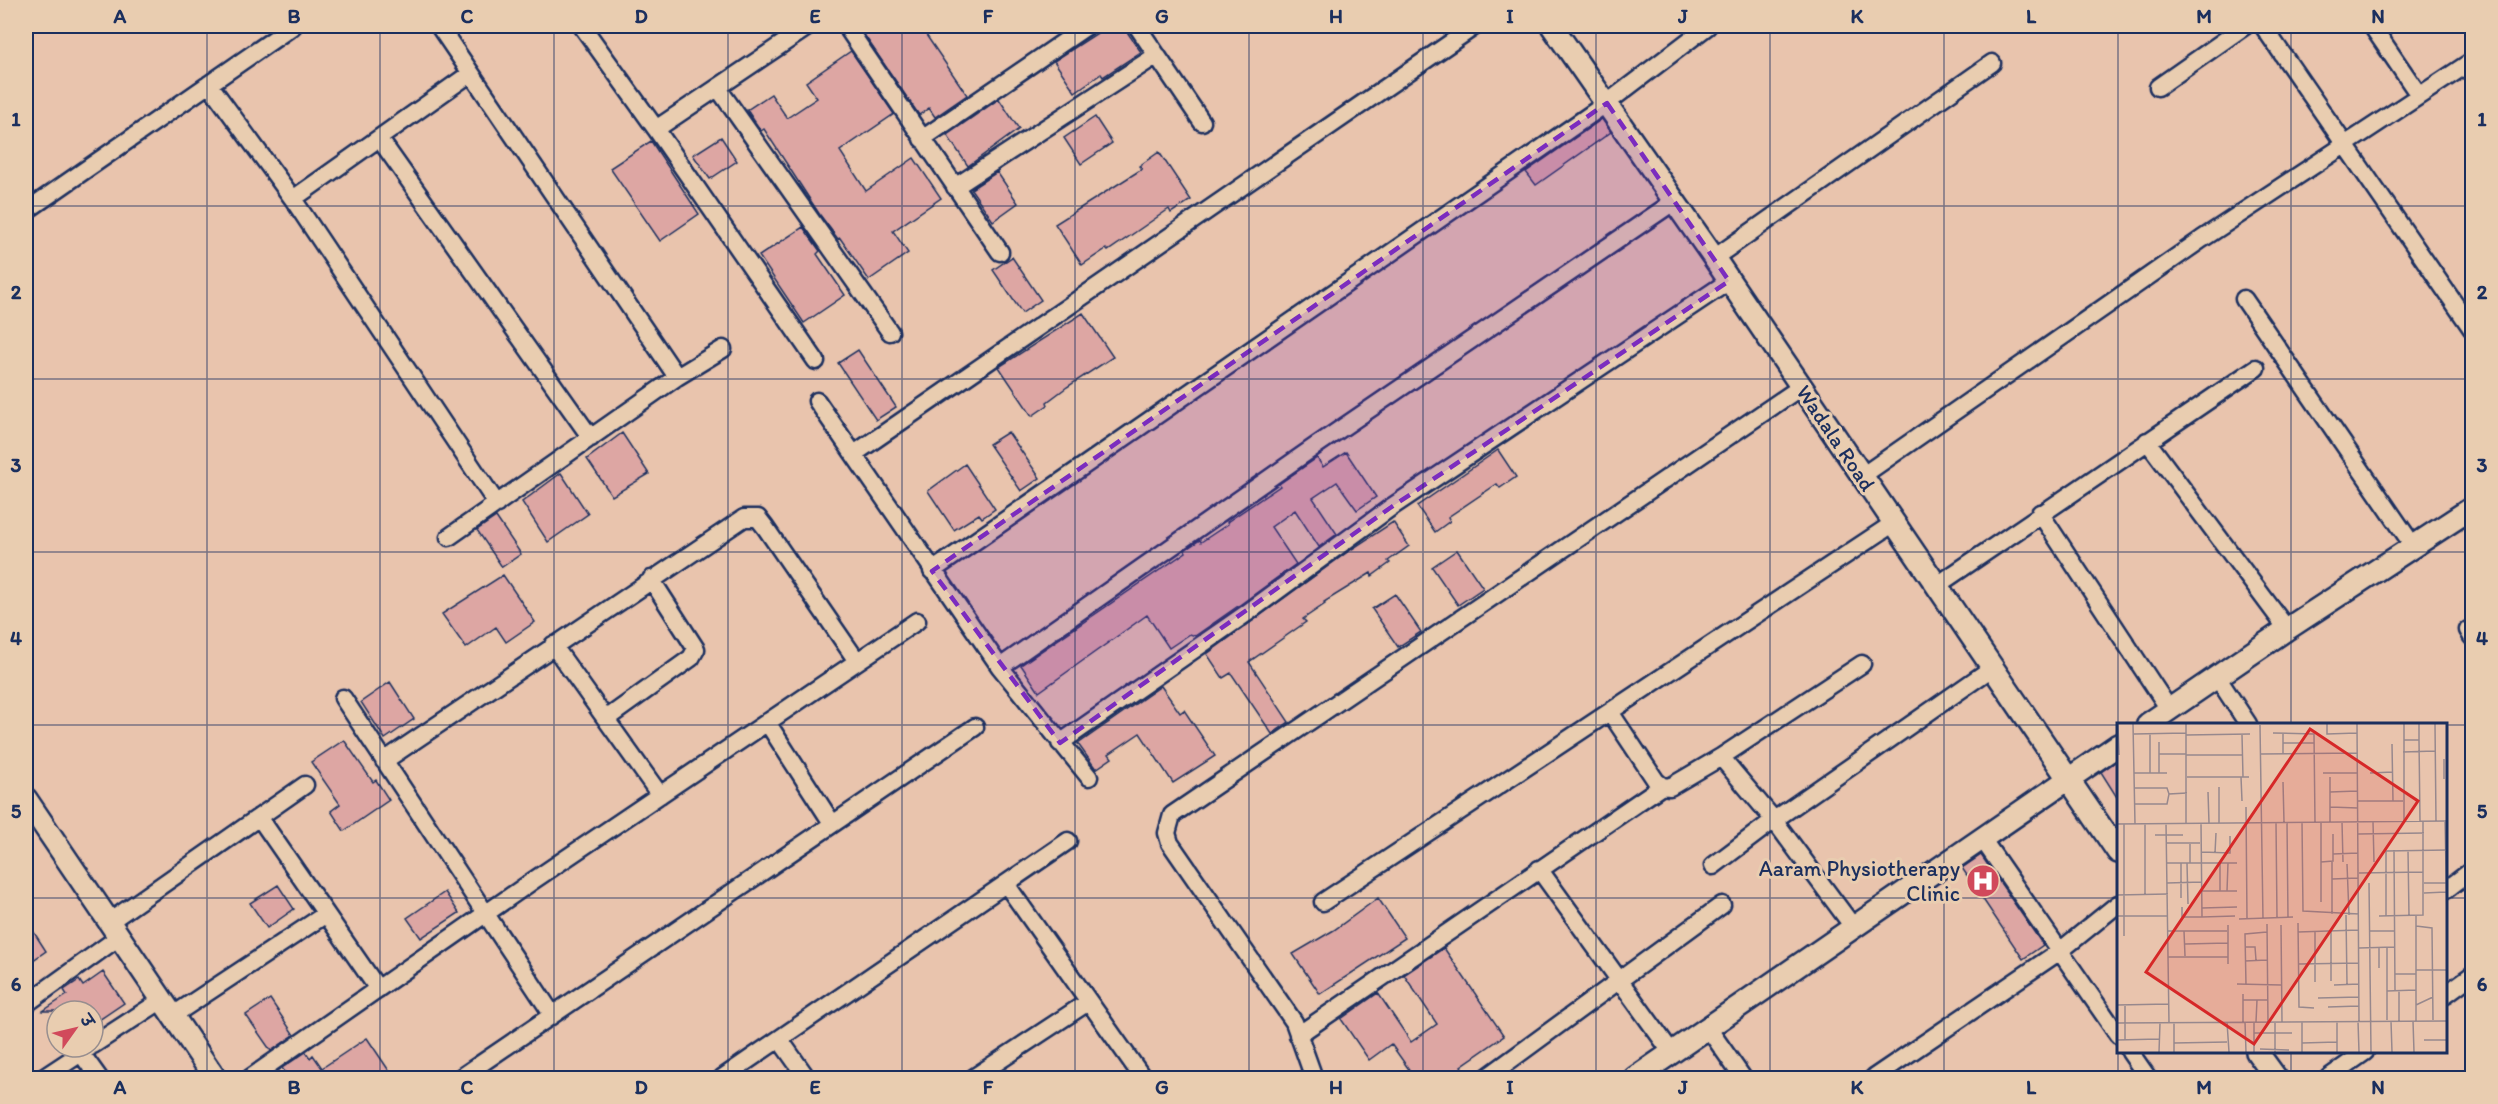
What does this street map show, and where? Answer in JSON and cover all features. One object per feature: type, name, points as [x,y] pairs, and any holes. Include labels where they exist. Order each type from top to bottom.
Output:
[{"type":"street","points":[[26,211],[293,26]]},
{"type":"street","points":[[439,26],[677,377]]},
{"type":"street","points":[[582,26],[816,361]]},
{"type":"street","points":[[656,129],[809,26]]},
{"type":"street","points":[[846,26],[1000,252]]},
{"type":"street","points":[[922,139],[1087,26]]},
{"type":"street","points":[[1137,26],[1202,122]]},
{"type":"street","points":[[854,454],[1475,26]]},
{"type":"street","name":"Wadala Road","points":[[1552,26],[1675,201],[2117,851]]},
{"type":"street","points":[[932,571],[1607,103],[1708,26]]},
{"type":"street","points":[[2158,87],[2245,26]]},
{"type":"street","points":[[2263,26],[2472,329]]},
{"type":"street","points":[[2372,26],[2419,95]]},
{"type":"street","points":[[955,187],[1157,55]]},
{"type":"street","points":[[1862,476],[2202,239],[2472,61]]},
{"type":"street","points":[[1714,258],[1992,63]]},
{"type":"street","points":[[292,199],[471,73]]},
{"type":"street","points":[[209,84],[292,199],[497,504]]},
{"type":"street","points":[[718,88],[890,332]]},
{"type":"street","points":[[379,138],[591,438]]},
{"type":"street","points":[[1000,667],[1317,445],[1675,201]]},
{"type":"street","points":[[1060,743],[1246,613],[1390,508],[1729,281]]},
{"type":"street","points":[[2244,299],[2414,548]]},
{"type":"street","points":[[449,537],[677,377],[723,349]]},
{"type":"street","points":[[1936,586],[2256,368]]},
{"type":"street","points":[[1314,1078],[1294,1022],[1170,843],[1167,833],[1172,815],[1801,387]]},
{"type":"street","points":[[817,401],[1000,667],[1089,777]]},
{"type":"street","points":[[2147,441],[2287,629]]},
{"type":"street","points":[[2149,723],[2287,629],[2472,508]]},
{"type":"street","points":[[2040,513],[2169,709]]},
{"type":"street","points":[[384,761],[744,518],[758,518],[857,661]]},
{"type":"street","points":[[1323,902],[1894,523]]},
{"type":"street","points":[[606,719],[691,658],[696,649],[651,579]]},
{"type":"street","points":[[250,1078],[485,914],[916,621]]},
{"type":"street","points":[[553,645],[660,795]]},
{"type":"street","points":[[1610,712],[1662,786],[1670,788],[1862,664]]},
{"type":"street","points":[[1713,866],[1774,820],[1992,668]]},
{"type":"street","points":[[2217,677],[2247,723]]},
{"type":"street","points":[[343,698],[552,1014]]},
{"type":"street","points":[[767,722],[832,823]]},
{"type":"street","points":[[460,1078],[975,727]]},
{"type":"street","points":[[1635,1078],[2117,746]]},
{"type":"street","points":[[1721,757],[1774,820],[1854,928]]},
{"type":"street","points":[[26,1004],[114,930],[259,817],[305,785]]},
{"type":"street","points":[[1298,1035],[1662,786]]},
{"type":"street","points":[[27,805],[215,1078]]},
{"type":"street","points":[[259,817],[378,989]]},
{"type":"street","points":[[1983,840],[2117,1034]]},
{"type":"street","points":[[722,1078],[1068,841]]},
{"type":"street","points":[[1539,869],[1672,1053]]},
{"type":"street","points":[[2447,889],[2472,870]]},
{"type":"street","points":[[1006,884],[1143,1078]]},
{"type":"street","points":[[1486,1078],[1722,905]]},
{"type":"street","points":[[1873,1078],[2060,951],[2117,905]]},
{"type":"street","points":[[105,1039],[167,1008],[326,914]]},
{"type":"street","points":[[2447,993],[2472,975]]},
{"type":"street","points":[[973,1078],[1088,1002]]},
{"type":"street","points":[[1708,1028],[1743,1078]]},
{"type":"street","points":[[780,1040],[807,1078]]},
{"type":"street","points":[[2131,1053],[2148,1078]]},
{"type":"street","points":[[2258,1053],[2276,1078]]},
{"type":"street","points":[[2328,1078],[2364,1053]]},
{"type":"street","points":[[43,1078],[72,1059]]},
{"type":"street","points":[[92,1059],[99,1078]]},
{"type":"highlighted area","points":[[1607,103],[1729,281],[1390,508],[1060,743],[932,571]]},
{"type":"building","points":[[858,26],[920,26],[967,95],[935,117],[929,108],[919,115]]},
{"type":"building","points":[[1108,26],[1123,26],[1141,52],[1103,77],[1101,74],[1075,92],[1054,61]]},
{"type":"building","points":[[851,51],[894,114],[840,151],[866,191],[914,158],[941,198],[893,231],[908,253],[869,280],[840,238],[838,239],[820,215],[764,129],[761,131],[747,110],[771,94],[787,118],[817,98],[806,82]]},
{"type":"building","points":[[999,99],[1019,129],[968,166],[947,135]]},
{"type":"building","points":[[1095,117],[1112,143],[1081,164],[1064,138]]},
{"type":"building","points":[[1602,119],[1611,132],[1536,185],[1526,172]]},
{"type":"building","points":[[721,137],[737,161],[710,179],[693,155]]},
{"type":"building","points":[[651,141],[699,214],[660,241],[610,168]]},
{"type":"building","points":[[1159,152],[1191,200],[1171,213],[1169,209],[1108,251],[1106,249],[1082,265],[1055,224],[1142,169],[1139,166]]},
{"type":"building","points":[[997,172],[1018,203],[993,221],[971,189]]},
{"type":"building","points":[[803,227],[820,251],[817,254],[845,295],[804,323],[759,256]]},
{"type":"building","points":[[1012,257],[1041,300],[1022,313],[993,270]]},
{"type":"building","points":[[1083,313],[1113,357],[1067,387],[1032,416],[999,367]]},
{"type":"building","points":[[858,350],[896,407],[876,420],[838,363]]},
{"type":"building","points":[[1008,432],[1040,478],[1021,491],[989,444]]},
{"type":"building","points":[[622,433],[649,474],[612,496],[587,459]]},
{"type":"building","points":[[1498,450],[1516,477],[1500,488],[1497,484],[1448,517],[1450,521],[1435,532],[1417,506]]},
{"type":"building","points":[[1346,452],[1376,497],[1357,510],[1337,482],[1313,498],[1337,534],[1319,547],[1295,510],[1271,527],[1296,564],[1241,604],[1195,636],[1190,634],[1169,648],[1147,615],[1039,692],[1021,665],[1186,552],[1185,550],[1228,524],[1227,522],[1317,458],[1323,467]]},
{"type":"building","points":[[965,464],[995,509],[982,518],[979,514],[954,530],[928,491]]},
{"type":"building","points":[[561,473],[588,514],[548,542],[522,502]]},
{"type":"building","points":[[496,517],[521,554],[502,567],[477,530]]},
{"type":"building","points":[[1393,522],[1409,546],[1372,576],[1371,573],[1324,602],[1325,604],[1303,619],[1306,622],[1249,662],[1289,722],[1272,734],[1231,673],[1223,678],[1207,654],[1349,551]]},
{"type":"building","points":[[1457,550],[1483,588],[1458,605],[1432,567]]},
{"type":"building","points":[[503,575],[535,622],[506,642],[496,627],[466,648],[442,614]]},
{"type":"building","points":[[1395,594],[1421,632],[1398,647],[1372,609]]},
{"type":"building","points":[[390,682],[414,719],[385,739],[361,702]]},
{"type":"building","points":[[1161,686],[1180,713],[1184,710],[1215,756],[1173,783],[1140,733],[1109,754],[1112,758],[1096,769],[1078,744]]},
{"type":"building","points":[[344,740],[373,782],[376,780],[389,800],[344,831],[331,811],[340,804],[311,762]]},
{"type":"building","points":[[2117,761],[2117,797],[2101,772]]},
{"type":"building","points":[[1981,855],[2043,945],[2023,959],[1962,868]]},
{"type":"building","points":[[278,885],[294,909],[267,928],[250,903]]},
{"type":"building","points":[[445,892],[459,913],[421,938],[407,918]]},
{"type":"building","points":[[1378,898],[1405,938],[1320,994],[1293,954],[1334,930]]},
{"type":"building","points":[[26,920],[46,951],[26,965]]},
{"type":"building","points":[[1444,948],[1504,1036],[1461,1066],[1464,1071],[1454,1078],[1415,1078],[1391,1044],[1369,1060],[1341,1019],[1378,993],[1411,1042],[1437,1024],[1404,975]]},
{"type":"building","points":[[103,972],[124,1003],[105,1016],[105,999],[61,999],[67,995],[64,990],[79,980],[83,986]]},
{"type":"building","points":[[270,999],[294,1035],[271,1051],[246,1015]]},
{"type":"building","points":[[367,1038],[394,1078],[289,1078],[282,1068],[306,1052],[310,1058],[313,1055],[322,1068]]},
{"type":"place","name":"Aaram Physiotherapy Clinic","points":[[1983,881]]}]
